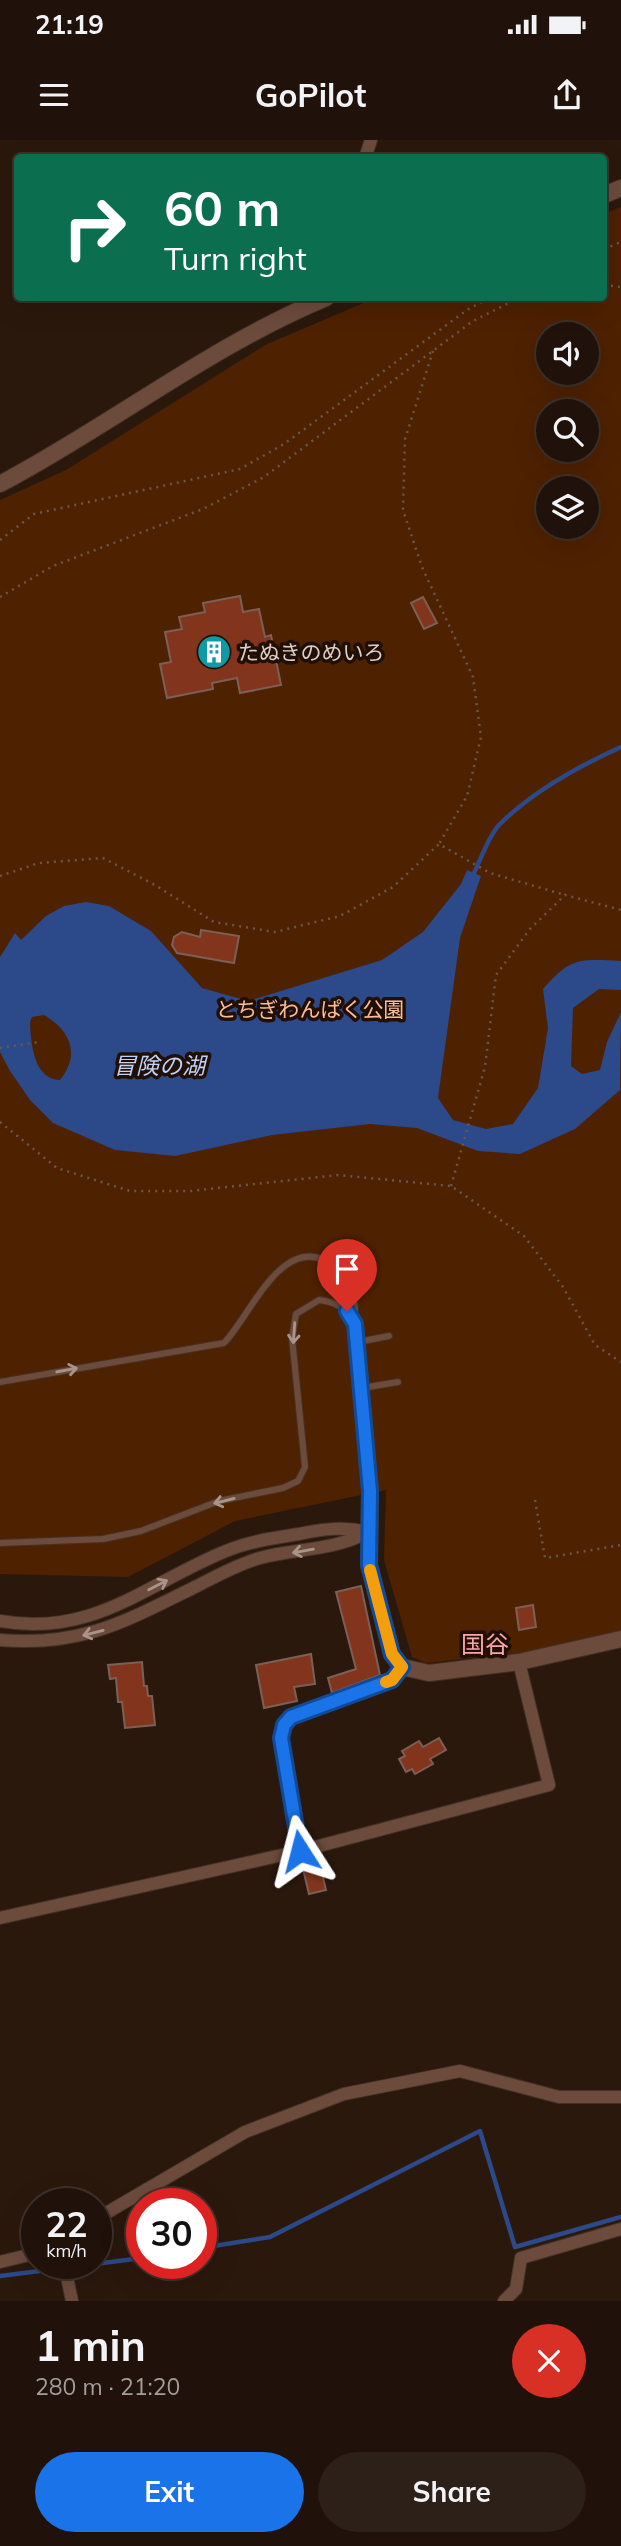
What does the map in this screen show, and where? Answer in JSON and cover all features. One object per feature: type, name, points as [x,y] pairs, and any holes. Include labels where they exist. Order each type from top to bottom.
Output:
[{"type":"street","points":[[0,484],[65,450],[230,345],[318,301]]},
{"type":"street","points":[[355,1324],[370,1491],[369,1565],[392,1654],[402,1667],[429,1674],[519,1662],[621,1639]]},
{"type":"street","points":[[0,1621],[57,1624],[97,1615],[225,1551],[255,1541],[344,1526],[368,1532]]},
{"type":"street","points":[[0,1640],[56,1642],[101,1632],[260,1558],[348,1543],[368,1532]]},
{"type":"street","points":[[0,1918],[300,1851],[550,1785],[519,1662]]},
{"type":"street","points":[[300,1851],[281,1738],[284,1725],[291,1717],[323,1703],[392,1680],[402,1667]]},
{"type":"street","points":[[112,2210],[246,2132],[344,2094],[460,2071],[559,2097],[621,2097]]},
{"type":"street","points":[[504,2301],[516,2289],[521,2258],[621,2229]]},
{"type":"street","points":[[0,2262],[21,2257]]},
{"type":"street","points":[[67,2279],[72,2301]]},
{"type":"lane","points":[[0,1381],[224,1343],[235,1332],[272,1275],[283,1265],[297,1259],[326,1261],[346,1276],[351,1286],[355,1324]]},
{"type":"lane","points":[[0,1543],[103,1539],[141,1531],[219,1501],[283,1488],[298,1481],[305,1467],[292,1338],[296,1314],[318,1300],[335,1302],[347,1311],[355,1324]]},
{"type":"lane","points":[[356,1342],[389,1336]]},
{"type":"lane","points":[[360,1389],[398,1382]]},
{"type":"path","points":[[0,540],[34,514],[240,468],[284,444],[467,310],[484,301]]},
{"type":"path","points":[[0,597],[53,566],[203,509],[264,477],[473,321],[513,301]]},
{"type":"path","points":[[0,876],[39,863],[103,858],[155,885],[214,922],[275,932],[340,916],[393,887],[439,845],[467,796],[481,737],[473,677],[422,567],[403,510],[405,439],[433,351]]},
{"type":"path","points":[[439,845],[490,873],[620,909]]},
{"type":"path","points":[[451,1185],[485,1067],[496,975],[530,929],[565,895]]},
{"type":"path","points":[[0,1048],[39,1042]]},
{"type":"path","points":[[0,1122],[57,1168],[130,1191],[191,1191],[338,1174],[451,1185],[524,1236],[563,1287],[594,1345],[621,1362]]},
{"type":"path","points":[[535,1500],[545,1558],[621,1545]]},
{"type":"green space","name":"とちぎわんぱく公園","points":[[621,207],[621,1633],[535,1651],[426,1663],[412,1657],[384,1560],[386,1490],[235,1521],[128,1577],[0,1574],[0,500],[66,470],[265,345],[368,301],[607,301],[607,213]]},
{"type":"water","name":"冒険の湖","points":[[467,870],[481,876],[460,938],[438,1098],[453,1120],[486,1129],[513,1124],[538,1088],[548,1028],[543,989],[561,971],[577,962],[621,961],[621,990],[599,989],[573,1008],[571,1066],[582,1074],[600,1070],[607,1042],[621,1012],[620,1090],[575,1129],[520,1154],[478,1151],[417,1128],[370,1124],[272,1135],[175,1156],[115,1150],[53,1123],[30,1100],[0,1052],[0,957],[15,933],[21,940],[46,916],[64,906],[86,902],[109,906],[151,931],[202,988],[248,1001],[382,960],[423,932],[461,884]],"holes":[[[44,1015],[53,1021],[70,1043],[70,1061],[60,1080],[44,1074],[31,1041],[32,1017]]]},
{"type":"building","name":"たぬきのめいろ","points":[[240,596],[243,612],[259,609],[265,637],[271,635],[281,685],[240,693],[237,678],[212,683],[213,689],[167,698],[160,664],[171,662],[165,632],[182,629],[179,617],[205,612],[203,603]]},
{"type":"building","points":[[423,597],[437,623],[424,629],[411,603]]},
{"type":"building","points":[[201,930],[239,936],[234,963],[177,953],[172,945],[174,937],[182,932],[200,937]]},
{"type":"building","points":[[361,1586],[380,1675],[332,1693],[328,1678],[356,1669],[336,1592]]},
{"type":"building","points":[[533,1605],[536,1627],[519,1630],[516,1608]]},
{"type":"building","points":[[311,1654],[315,1684],[294,1687],[297,1701],[264,1708],[256,1665]]},
{"type":"building","points":[[142,1662],[144,1686],[147,1686],[148,1696],[152,1696],[155,1725],[125,1728],[122,1702],[118,1702],[116,1678],[110,1679],[108,1665]]},
{"type":"building","points":[[439,1738],[446,1750],[430,1759],[433,1764],[415,1774],[412,1769],[406,1772],[399,1759],[405,1756],[402,1751],[419,1741],[423,1747]]},
{"type":"building","points":[[320,1865],[326,1890],[309,1894],[303,1869]]},
{"type":"waterway","points":[[474,873],[491,836],[512,813],[557,781],[621,747]]},
{"type":"waterway","points":[[217,2245],[270,2237],[480,2131],[515,2247],[621,2217]]},
{"type":"waterway","points":[[0,2276],[126,2260]]},
{"type":"slow traffic","points":[[370,1570],[392,1654],[402,1667],[392,1680],[386,1682]]},
{"type":"place","name":"たぬきのめいろ","points":[[214,652]]},
{"type":"district","name":"国谷","points":[[485,1644]]},
{"type":"route","points":[[300,1851],[281,1738],[284,1725],[291,1717],[323,1703],[392,1680],[402,1667],[392,1654],[369,1565],[370,1491],[355,1324],[347,1311]]}]
